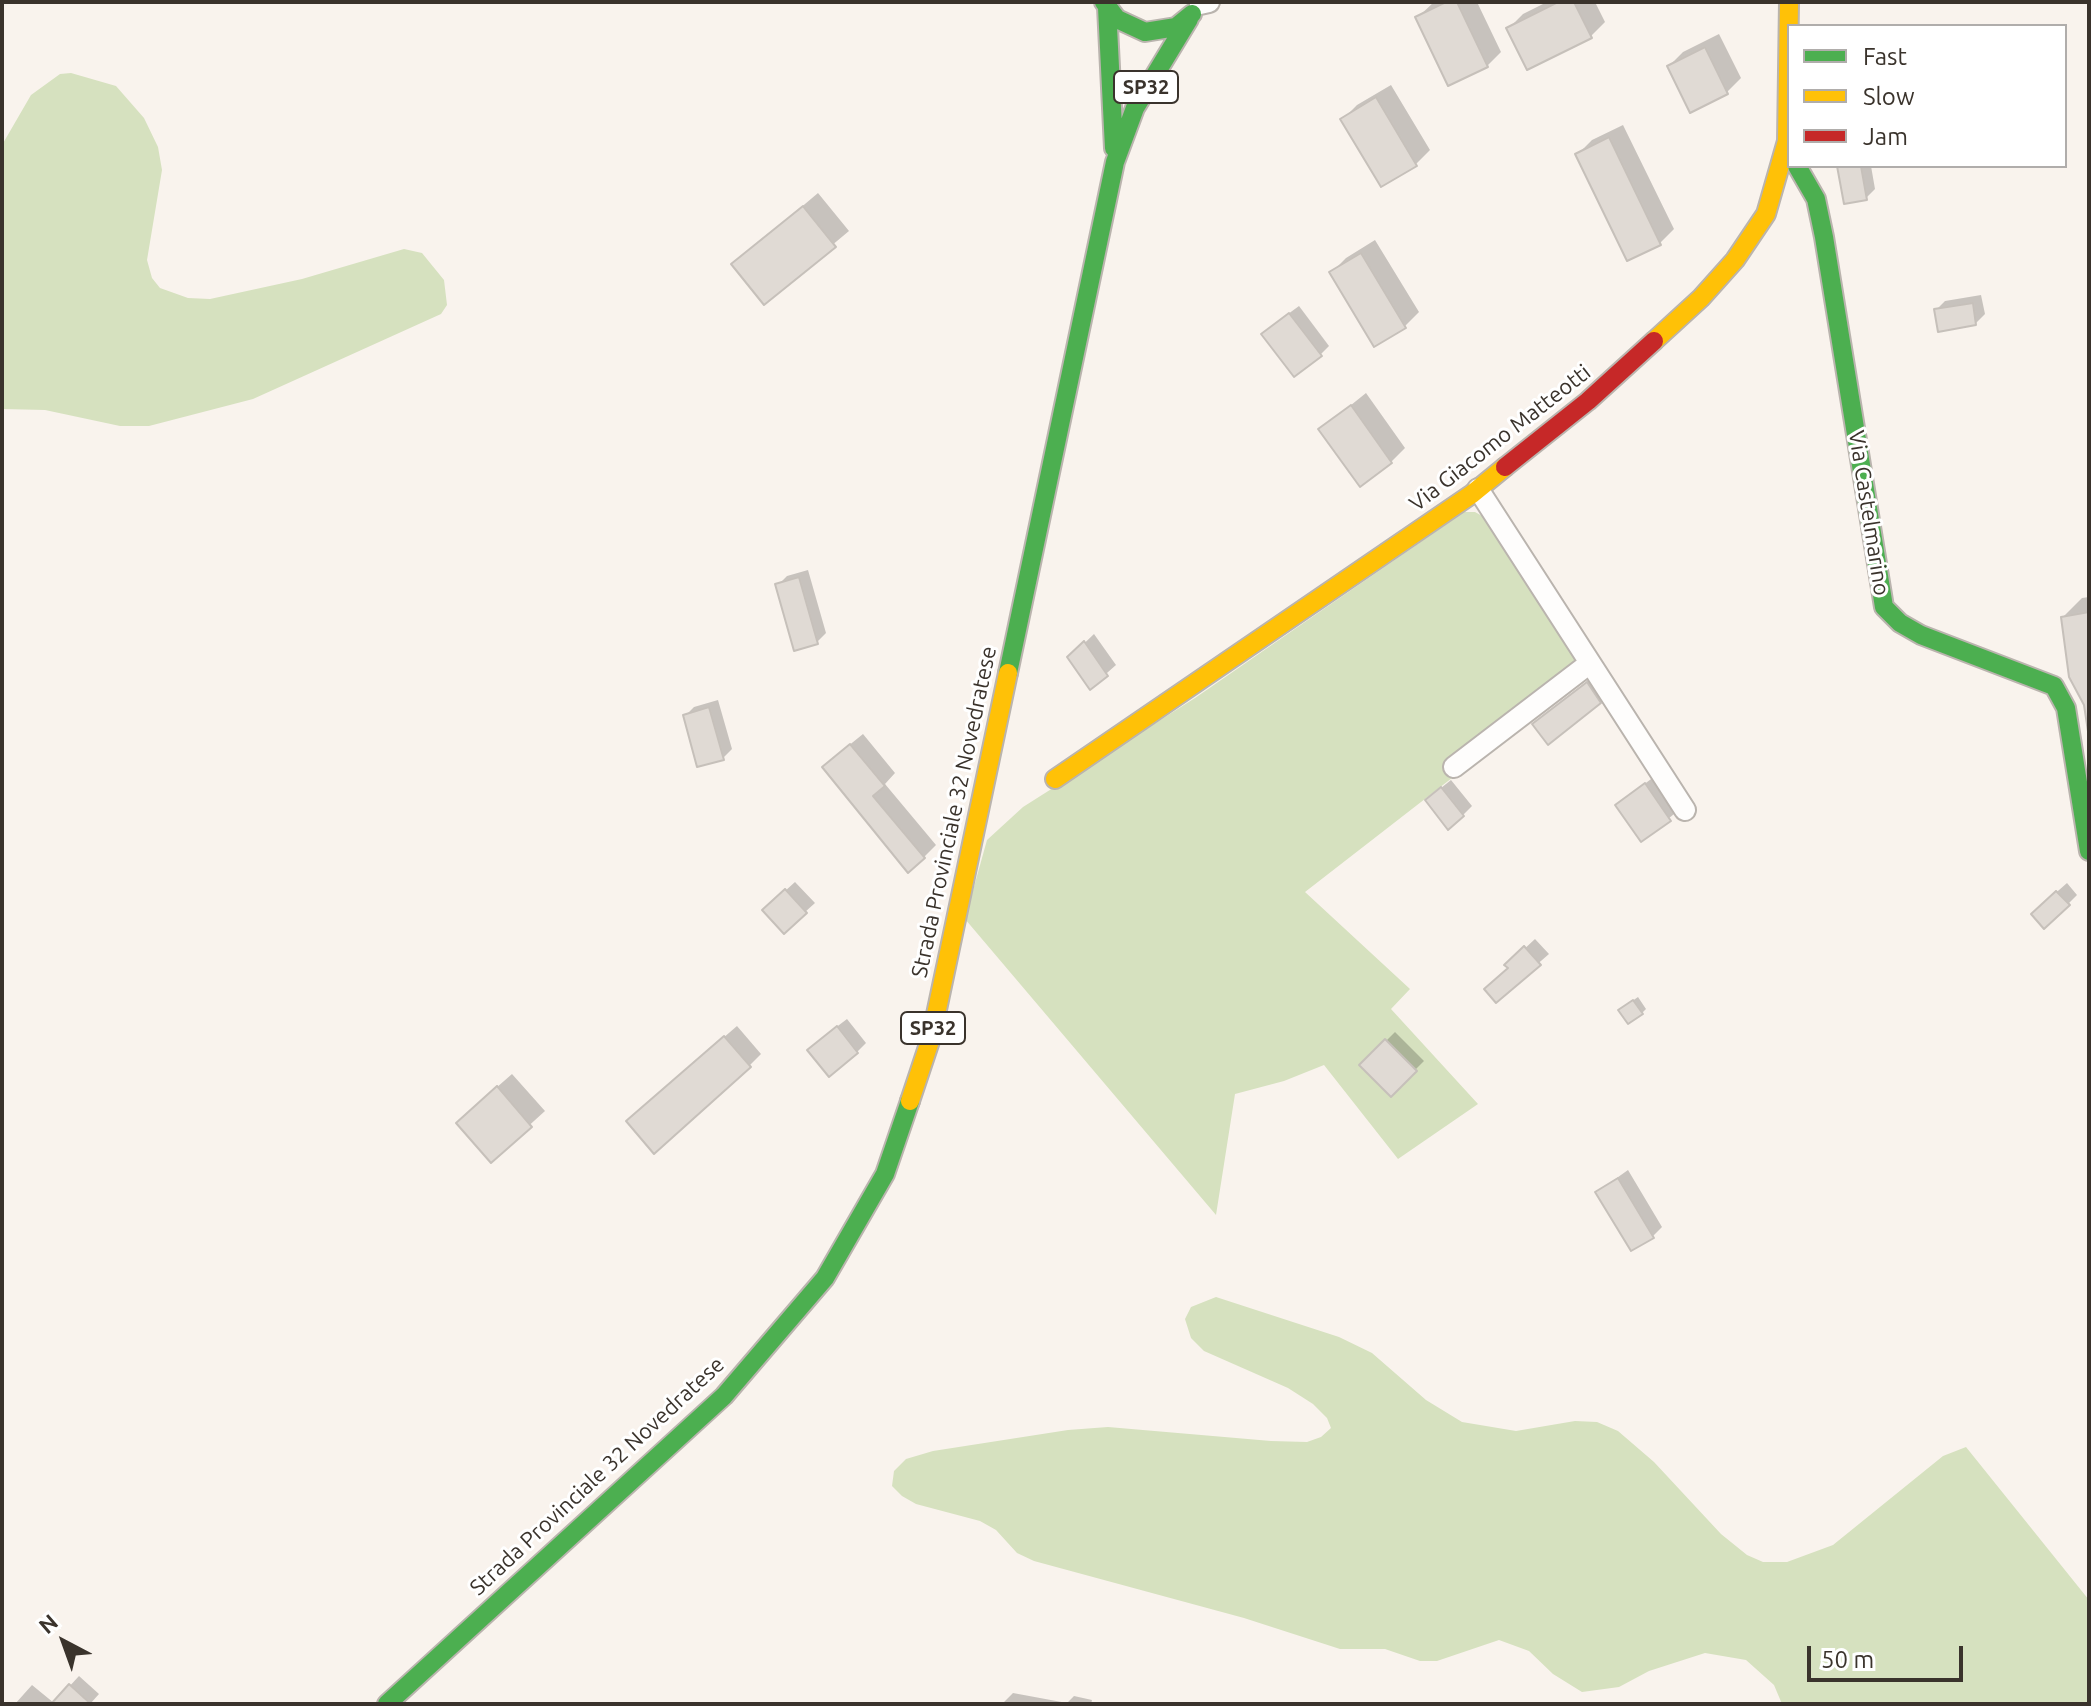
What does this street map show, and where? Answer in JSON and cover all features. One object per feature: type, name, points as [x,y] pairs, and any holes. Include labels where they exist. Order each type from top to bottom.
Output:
[{"type":"main road","points":[[1106,4],[1117,19],[1145,32],[1161,32],[1200,7]]},
{"type":"main road","name":"Strada Provinciale 32 Novedratese","points":[[1106,4],[1115,162]]},
{"type":"main road","name":"Strada Provinciale 32 Novedratese","points":[[387,1704],[724,1396],[825,1278],[885,1174],[931,1038],[1115,162],[1141,96],[1200,7]]},
{"type":"main road","name":"Via Giacomo Matteotti","points":[[1055,779],[1478,489],[1588,401],[1701,298],[1735,260],[1766,214],[1787,165]]},
{"type":"main road","name":"Via Castelmarino","points":[[1796,168],[1816,199],[1821,224],[1884,607],[1900,623],[1921,635],[2054,686],[2066,708],[2089,851]]},
{"type":"street","points":[[1478,489],[1685,810]]},
{"type":"street","points":[[1454,767],[1590,663]]},
{"type":"green space","points":[[71,73],[116,86],[144,118],[158,147],[162,170],[147,260],[152,278],[160,288],[188,298],[210,299],[302,279],[404,249],[422,253],[444,280],[447,305],[441,314],[253,399],[149,426],[120,426],[45,410],[2,409],[2,145],[31,95],[60,74]]},
{"type":"green space","points":[[1464,512],[1475,512],[1484,517],[1586,674],[1305,892],[1410,989],[1391,1009],[1478,1104],[1398,1159],[1324,1065],[1284,1081],[1235,1094],[1216,1215],[965,919],[987,840],[1023,807],[1195,698]]},
{"type":"green space","points":[[1216,1297],[1339,1337],[1372,1353],[1426,1400],[1462,1422],[1516,1431],[1575,1421],[1597,1422],[1618,1431],[1654,1462],[1721,1534],[1747,1555],[1763,1562],[1787,1562],[1833,1545],[1943,1456],[1966,1447],[2089,1600],[2089,1704],[1782,1704],[1774,1685],[1746,1660],[1705,1653],[1649,1671],[1619,1687],[1582,1692],[1553,1674],[1529,1651],[1499,1640],[1437,1661],[1420,1661],[1385,1649],[1340,1649],[1244,1618],[1034,1561],[1017,1553],[996,1530],[980,1521],[916,1504],[892,1486],[894,1471],[906,1459],[933,1451],[1068,1430],[1108,1427],[1307,1442],[1321,1437],[1331,1428],[1327,1418],[1313,1404],[1288,1388],[1204,1351],[1191,1338],[1185,1319],[1191,1307]]},
{"type":"building","points":[[1446,2],[1457,2],[1488,67],[1448,86],[1415,17]]},
{"type":"building","points":[[1558,2],[1574,2],[1592,38],[1527,70],[1506,28]]},
{"type":"building","points":[[1705,47],[1728,94],[1690,113],[1667,66]]},
{"type":"building","points":[[1376,97],[1417,166],[1381,187],[1340,119]]},
{"type":"building","points":[[1609,137],[1661,245],[1627,261],[1575,154]]},
{"type":"building","points":[[1837,168],[1861,168],[1867,200],[1844,204]]},
{"type":"building","points":[[803,206],[836,247],[764,305],[731,264]]},
{"type":"building","points":[[1361,253],[1406,328],[1374,347],[1329,272]]},
{"type":"building","points":[[1973,303],[1976,325],[1938,332],[1934,309]]},
{"type":"building","points":[[1289,313],[1322,356],[1294,377],[1261,334]]},
{"type":"building","points":[[1351,405],[1392,463],[1360,487],[1318,429]]},
{"type":"building","points":[[799,577],[818,644],[794,651],[775,584]]},
{"type":"building","points":[[2089,612],[2089,738],[2084,705],[2069,677],[2061,617]]},
{"type":"building","points":[[1084,641],[1108,676],[1090,690],[1067,657]]},
{"type":"building","points":[[1587,682],[1601,703],[1548,745],[1532,724]]},
{"type":"building","points":[[709,707],[724,760],[697,767],[683,715]]},
{"type":"building","points":[[850,744],[885,786],[873,796],[925,858],[908,873],[822,767]]},
{"type":"building","points":[[1645,783],[1671,821],[1641,842],[1615,805]]},
{"type":"building","points":[[1441,787],[1464,816],[1448,830],[1425,800]]},
{"type":"building","points":[[785,889],[807,913],[784,934],[762,910]]},
{"type":"building","points":[[2056,891],[2070,905],[2044,929],[2031,914]]},
{"type":"building","points":[[1524,946],[1541,965],[1496,1003],[1484,989],[1508,968],[1504,965]]},
{"type":"building","points":[[1633,1000],[1643,1014],[1628,1024],[1618,1010]]},
{"type":"building","points":[[837,1026],[858,1053],[829,1077],[807,1050]]},
{"type":"building","points":[[724,1036],[751,1067],[654,1154],[626,1121]]},
{"type":"building","points":[[1385,1039],[1417,1071],[1391,1097],[1359,1065]]},
{"type":"building","points":[[497,1086],[532,1127],[491,1163],[456,1123]]},
{"type":"building","points":[[1618,1178],[1654,1238],[1631,1251],[1595,1192]]},
{"type":"building","points":[[69,1684],[91,1704],[51,1704]]},
{"type":"traffic: fast","points":[[1104,2],[1117,19],[1145,32],[1176,27],[1192,14]]},
{"type":"traffic: fast","points":[[1107,7],[1114,148]]},
{"type":"traffic: fast","points":[[1008,673],[1115,162],[1135,108],[1189,19]]},
{"type":"traffic: fast","points":[[1798,168],[1816,199],[1824,237],[1884,607],[1900,623],[1921,635],[2054,686],[2066,708],[2089,851]]},
{"type":"traffic: fast","points":[[387,1704],[724,1396],[825,1278],[885,1174],[910,1101]]},
{"type":"traffic: slow","points":[[1789,2],[1789,24]]},
{"type":"traffic: slow","points":[[1654,341],[1701,298],[1735,260],[1766,214],[1787,141]]},
{"type":"traffic: slow","points":[[1055,779],[1472,494],[1505,467]]},
{"type":"traffic: slow","points":[[910,1101],[931,1038],[1008,673]]},
{"type":"traffic: jam","points":[[1505,467],[1588,401],[1654,341]]}]
